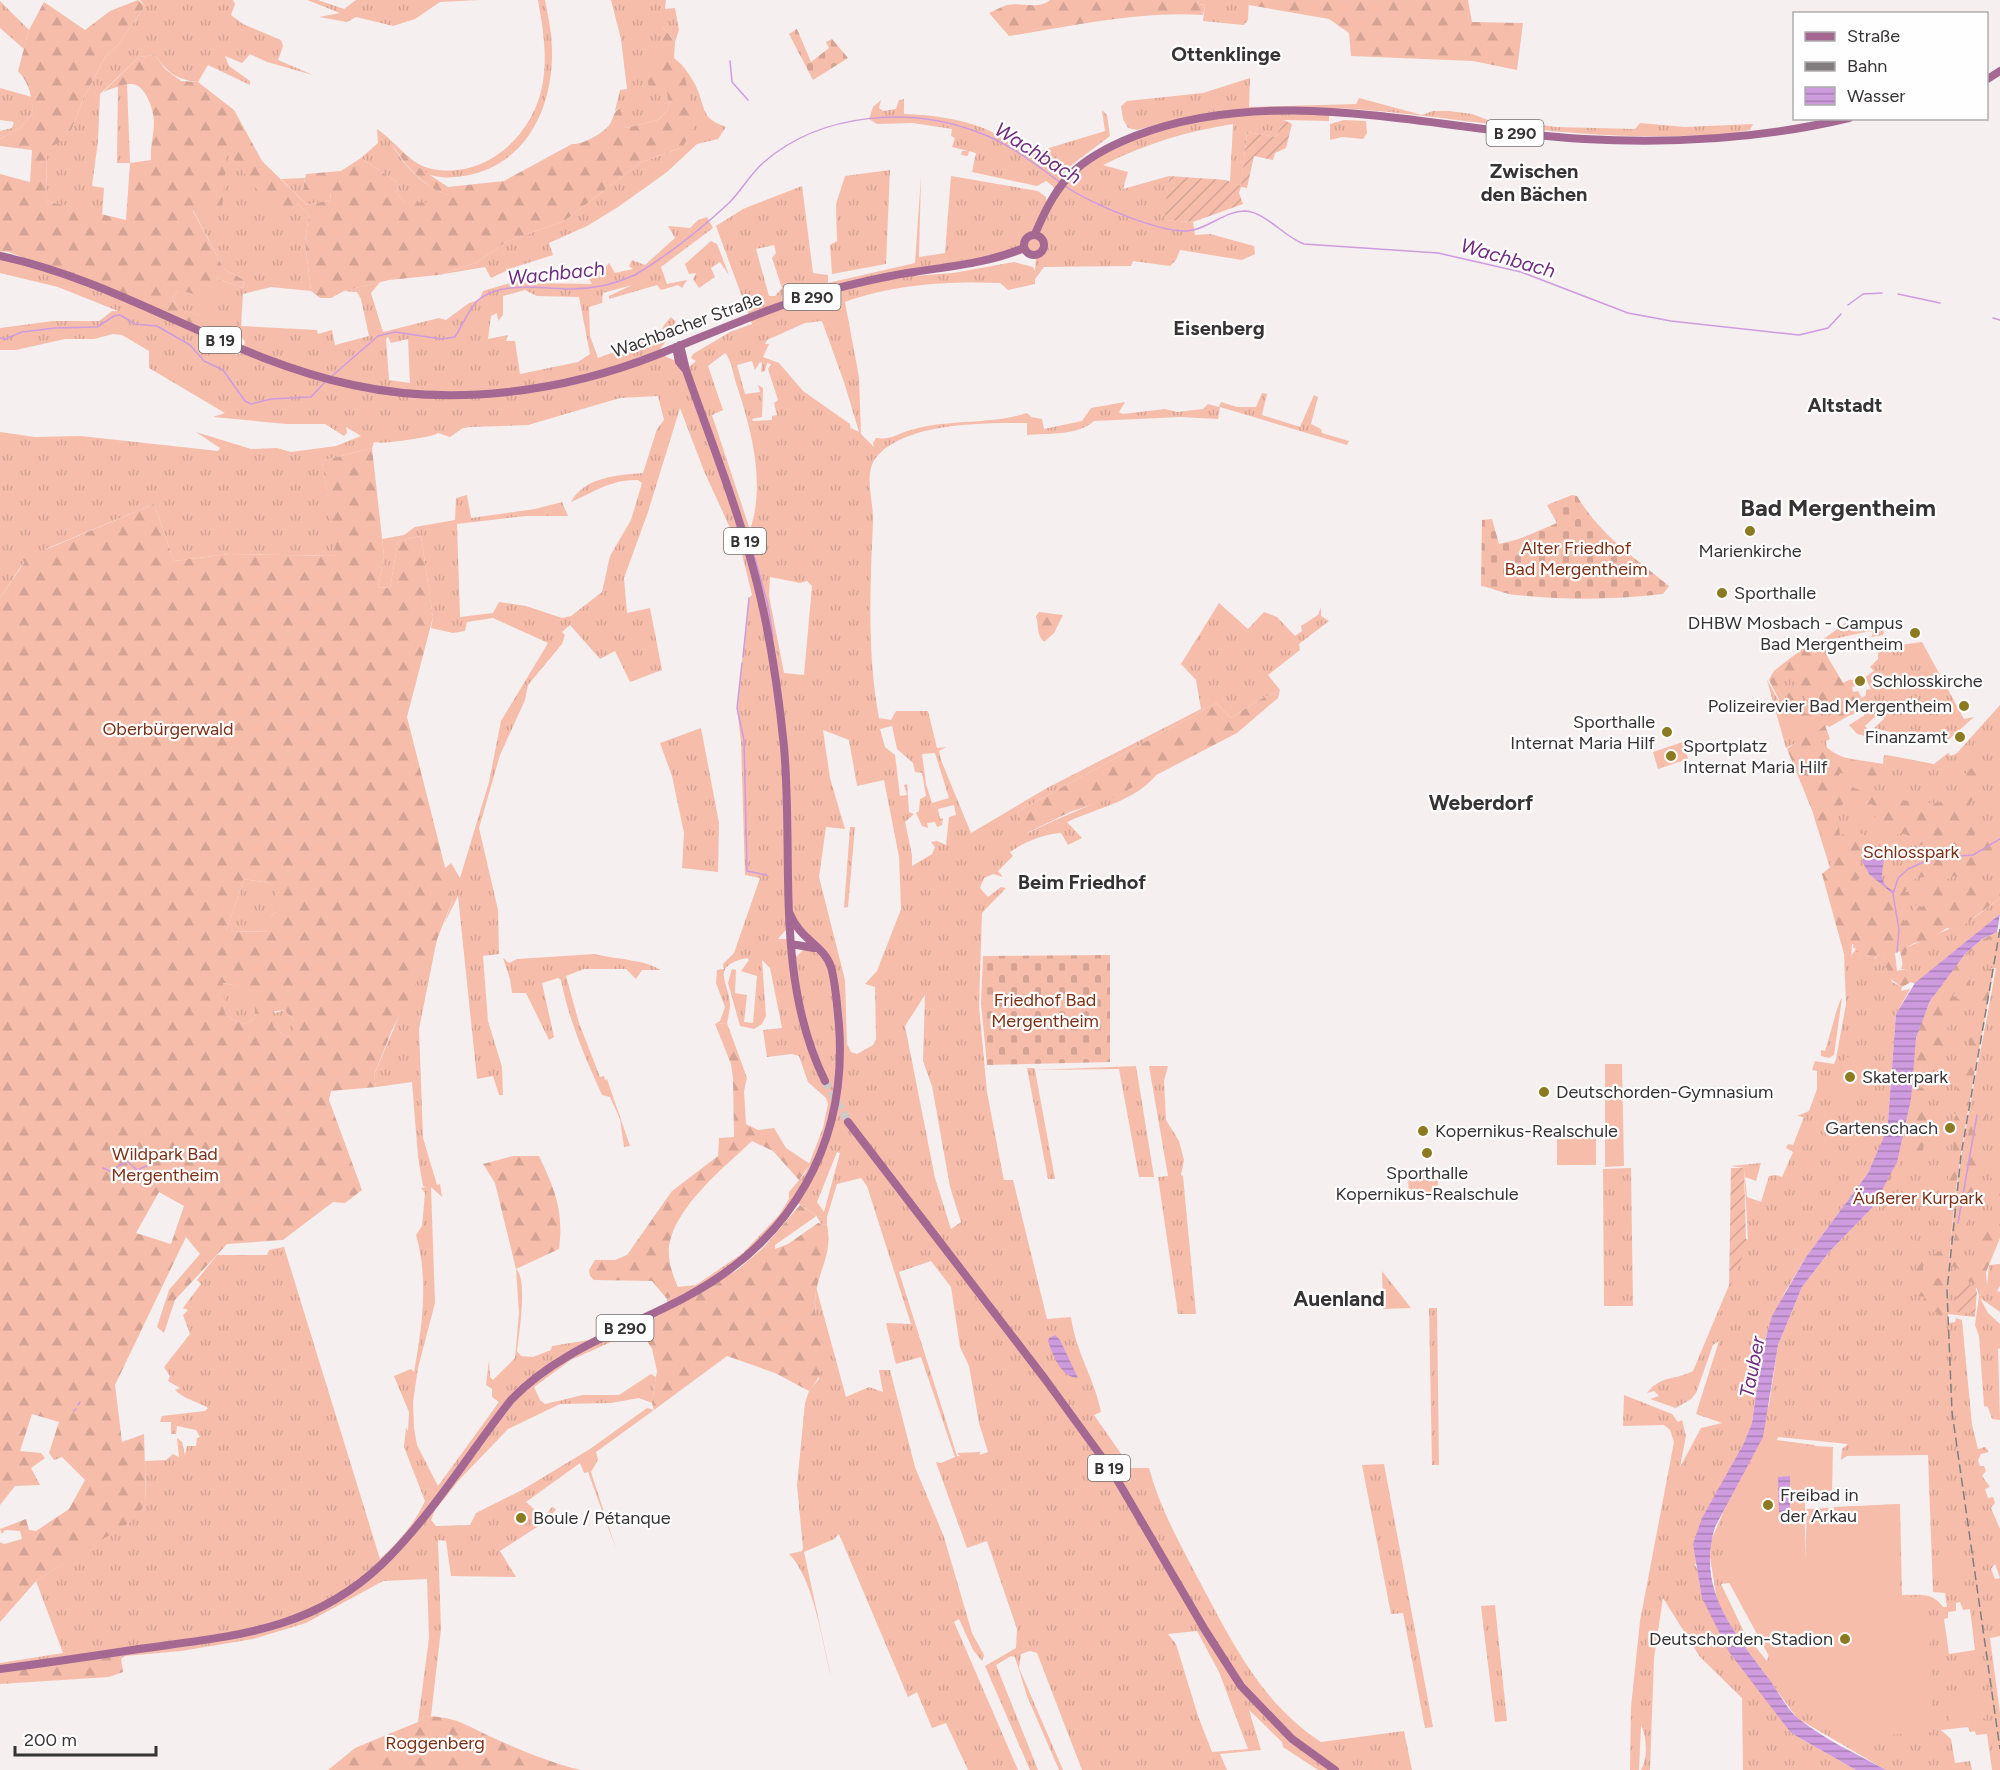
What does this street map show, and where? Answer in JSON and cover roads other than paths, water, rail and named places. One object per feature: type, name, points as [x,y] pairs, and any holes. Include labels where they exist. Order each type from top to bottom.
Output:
[{"type":"main road","name":"B 290","points":[[1024,248],[1026,239],[1035,234],[1047,207],[1081,165],[1125,140],[1150,130],[1194,120],[1257,112],[1356,114],[1557,137],[1663,142],[1739,138],[1792,131],[1840,120]]},
{"type":"main road","name":"Wachbacher Straße","points":[[0,256],[91,284],[239,348],[323,378],[392,392],[450,395],[501,394],[570,380],[656,355],[828,291],[911,272],[985,262],[1024,248],[1032,255],[1043,251],[1043,240],[1035,234]]},
{"type":"main road","points":[[656,355],[682,360],[686,348],[693,340]]},
{"type":"main road","name":"B 19","points":[[678,346],[745,540],[767,628],[784,747],[790,941],[793,968],[806,1037],[825,1082]]},
{"type":"main road","name":"B 290","points":[[0,1669],[245,1635],[293,1620],[323,1606],[358,1584],[394,1552],[506,1405],[532,1380],[572,1355],[689,1296],[730,1269],[754,1249],[787,1214],[804,1190],[822,1151],[834,1110],[840,1065],[838,1017],[831,969],[821,951],[808,944],[790,914]]},
{"type":"main road","points":[[790,941],[808,944]]},
{"type":"main road","points":[[793,968],[798,953],[808,944]]},
{"type":"main road","name":"B 19","points":[[848,1122],[1106,1463],[1241,1686],[1292,1739],[1335,1770]]},
{"type":"water","points":[[1872,847],[1919,849],[1933,858],[1929,860],[1912,853],[1901,853],[1884,861],[1882,871],[1884,883],[1894,891],[1893,894],[1869,874],[1862,861]]},
{"type":"water","points":[[2000,914],[1997,932],[1982,939],[1965,954],[1930,1001],[1916,1038],[1911,1099],[1897,1162],[1873,1207],[1829,1252],[1802,1287],[1778,1345],[1763,1437],[1715,1527],[1710,1550],[1710,1571],[1722,1609],[1743,1644],[1791,1711],[1819,1734],[1886,1770],[1856,1770],[1791,1733],[1729,1652],[1702,1598],[1693,1544],[1702,1518],[1743,1445],[1752,1423],[1762,1351],[1772,1316],[1806,1257],[1868,1173],[1883,1139],[1888,1121],[1896,1014],[1915,983]]},
{"type":"water","points":[[1055,1335],[1060,1340],[1078,1378],[1062,1370],[1055,1359],[1048,1341]]},
{"type":"water","points":[[1790,1476],[1790,1512],[1779,1512],[1778,1477]]},
{"type":"waterway","points":[[730,61],[732,82],[748,100]]},
{"type":"waterway","name":"Wachbach","points":[[332,376],[378,336],[395,332],[442,339],[455,337],[477,301],[498,290],[523,287],[588,288],[635,275],[696,232],[734,198],[764,162],[787,145],[840,124],[897,117],[953,124],[1002,143],[1061,183]]},
{"type":"waterway","name":"Wachbach","points":[[1065,186],[1108,209],[1165,228],[1181,231],[1193,230],[1231,213],[1253,212],[1304,244],[1438,253],[1521,272],[1628,313],[1671,321],[1799,335],[1828,328],[1841,314]]},
{"type":"waterway","name":"Wachbach","points":[[1848,305],[1863,294],[1882,293]]},
{"type":"waterway","name":"Wachbach","points":[[1898,294],[1940,303]]},
{"type":"waterway","name":"Wachbach","points":[[0,338],[5,339],[22,332],[55,328],[97,327],[114,316],[120,315],[135,324],[157,326],[190,345],[204,361],[223,370],[245,401],[251,404],[271,399],[311,397],[326,381]]},
{"type":"waterway","name":"Wachbach","points":[[1993,318],[2000,320]]},
{"type":"waterway","points":[[750,541],[768,605],[773,637]]},
{"type":"waterway","points":[[743,657],[749,598]]},
{"type":"waterway","points":[[742,663],[737,708],[744,740],[747,871],[767,875]]},
{"type":"waterway","points":[[1897,952],[1899,930],[1893,894],[1898,878],[1908,869],[1933,858],[1973,855],[2000,839]]},
{"type":"waterway","points":[[1958,1223],[1977,1115]]},
{"type":"waterway","points":[[103,1168],[110,1171],[127,1161],[137,1170],[151,1164]]},
{"type":"tunnel","points":[[825,1081],[848,1122]]},
{"type":"railway","points":[[2000,929],[1961,1155],[1947,1291],[1952,1412],[2000,1749]]},
{"type":"place","name":"Marienkirche","points":[[1750,531]]},
{"type":"place","name":"Sporthalle","points":[[1722,593]]},
{"type":"place","name":"DHBW Mosbach - Campus Bad Mergentheim","points":[[1915,633]]},
{"type":"place","name":"Schlosskirche","points":[[1860,681]]},
{"type":"place","name":"Polizeirevier Bad Mergentheim","points":[[1964,706]]},
{"type":"place","name":"Sporthalle Internat Maria Hilf","points":[[1667,732]]},
{"type":"place","name":"Finanzamt","points":[[1960,737]]},
{"type":"place","name":"Sportplatz Internat Maria Hilf","points":[[1671,756]]},
{"type":"place","name":"Skaterpark","points":[[1850,1077]]},
{"type":"place","name":"Deutschorden-Gymnasium","points":[[1544,1092]]},
{"type":"place","name":"Gartenschach","points":[[1950,1128]]},
{"type":"place","name":"Kopernikus-Realschule","points":[[1423,1131]]},
{"type":"place","name":"Sporthalle Kopernikus-Realschule","points":[[1427,1153]]},
{"type":"place","name":"Freibad in der Arkau","points":[[1768,1505]]},
{"type":"place","name":"Boule / Pétanque","points":[[521,1518]]},
{"type":"place","name":"Deutschorden-Stadion","points":[[1845,1639]]},
{"type":"district","name":"Ottenklinge","points":[[1226,54]]},
{"type":"district","name":"Zwischen den Bächen","points":[[1534,182]]},
{"type":"district","name":"Eisenberg","points":[[1219,328]]},
{"type":"district","name":"Altstadt","points":[[1845,405]]},
{"type":"district","name":"Bad Mergentheim","points":[[1838,508]]},
{"type":"district","name":"Weberdorf","points":[[1481,803]]},
{"type":"district","name":"Beim Friedhof","points":[[1082,882]]},
{"type":"district","name":"Auenland","points":[[1339,1299]]},
{"type":"park label","name":"Alter Friedhof Bad Mergentheim","points":[[1576,558]]},
{"type":"park label","name":"Oberbürgerwald","points":[[168,729]]},
{"type":"park label","name":"Schlosspark","points":[[1911,852]]},
{"type":"park label","name":"Friedhof Bad Mergentheim","points":[[1045,1010]]},
{"type":"park label","name":"Wildpark Bad Mergentheim","points":[[165,1164]]},
{"type":"park label","name":"Äußerer Kurpark","points":[[1918,1198]]},
{"type":"park label","name":"Roggenberg","points":[[435,1743]]},
{"type":"water label","name":"Tauber","points":[[1752,1367]]}]
